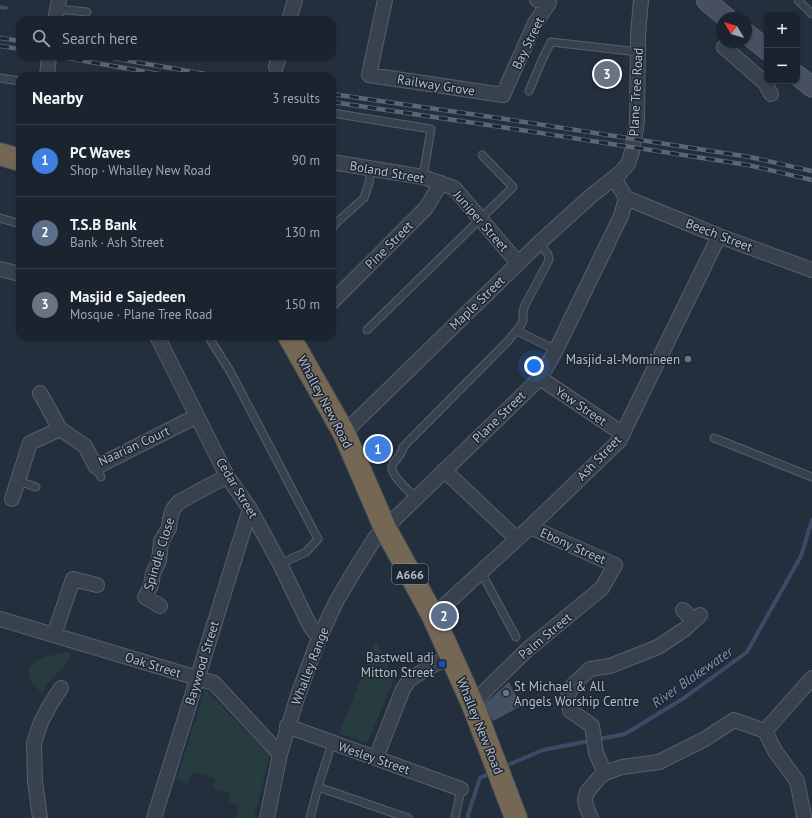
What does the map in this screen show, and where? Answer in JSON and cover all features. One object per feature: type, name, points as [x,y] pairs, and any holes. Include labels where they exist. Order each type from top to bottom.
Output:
[{"type":"highway","points":[[0,154],[16,159]]},
{"type":"highway","name":"Whalley New Road","points":[[294,340],[344,432],[385,528],[433,616],[472,706],[516,818]]},
{"type":"street","points":[[290,16],[295,0]]},
{"type":"street","name":"Railway Grove","points":[[385,0],[369,75],[503,95]]},
{"type":"street","name":"Plane Tree Road","points":[[614,178],[628,164],[632,152],[637,122],[638,52],[641,0]]},
{"type":"street","points":[[706,0],[720,12]]},
{"type":"street","name":"Bay Street","points":[[503,95],[534,23],[546,1]]},
{"type":"street","points":[[752,38],[765,48]]},
{"type":"street","points":[[725,48],[765,83],[771,94]]},
{"type":"street","points":[[47,72],[49,60]]},
{"type":"street","points":[[800,77],[812,87]]},
{"type":"street","name":"Boland Street","points":[[336,163],[423,177],[441,183]]},
{"type":"street","points":[[614,178],[626,198]]},
{"type":"street","name":"Maple Street","points":[[344,432],[539,242],[591,196],[614,178]]},
{"type":"street","name":"Juniper Street","points":[[441,183],[454,188],[518,263]]},
{"type":"street","name":"Pine Street","points":[[336,296],[426,208],[441,183]]},
{"type":"street","name":"Beech Street","points":[[626,198],[719,236],[812,270]]},
{"type":"street","name":"Plane Street","points":[[385,528],[540,378],[556,350],[621,216],[626,198]]},
{"type":"street","name":"Ash Street","points":[[433,616],[530,527],[619,441],[719,236]]},
{"type":"street","points":[[0,269],[16,273]]},
{"type":"street","name":"Cedar Street","points":[[159,340],[227,476],[250,508],[280,564],[310,626],[319,638]]},
{"type":"street","name":"Yew Street","points":[[540,378],[623,434]]},
{"type":"street","name":"Naarian Court","points":[[40,393],[60,429],[84,446],[98,472],[197,416]]},
{"type":"street","points":[[12,499],[30,443],[60,429]]},
{"type":"street","points":[[444,470],[517,539]]},
{"type":"street","name":"Spindle Close","points":[[160,606],[145,597],[151,586],[153,573],[159,561],[161,541],[169,528],[173,509],[180,502],[227,476]]},
{"type":"street","name":"Baywood Street","points":[[154,818],[250,508]]},
{"type":"street","name":"Ebony Street","points":[[530,527],[615,565]]},
{"type":"street","name":"Whalley Range","points":[[267,818],[287,726],[319,638],[336,602],[353,573],[375,538],[385,528]]},
{"type":"street","name":"Palm Street","points":[[472,706],[487,688],[528,649],[602,588],[615,565]]},
{"type":"street","points":[[54,635],[73,579],[97,585]]},
{"type":"street","points":[[605,773],[596,753],[592,726],[570,711],[568,695],[573,685],[590,669],[610,666],[658,647],[685,629],[697,618],[683,610]]},
{"type":"street","name":"Oak Street","points":[[0,619],[214,683],[280,754]]},
{"type":"street","points":[[376,758],[403,689],[410,679],[433,665],[451,657]]},
{"type":"street","points":[[765,731],[812,678]]},
{"type":"street","points":[[40,818],[35,781],[34,743],[41,722],[61,688]]},
{"type":"street","points":[[591,818],[586,806],[587,792],[605,773],[636,764],[659,762],[705,739],[734,720],[765,731],[775,751],[797,781],[804,818]]},
{"type":"street","name":"Wesley Street","points":[[287,726],[461,789]]},
{"type":"lane","points":[[798,0],[812,14]]},
{"type":"lane","points":[[57,10],[87,12]]},
{"type":"lane","points":[[529,91],[551,42],[638,52]]},
{"type":"lane","points":[[0,78],[16,80]]},
{"type":"lane","points":[[336,114],[430,129],[423,177]]},
{"type":"lane","points":[[367,330],[513,187],[482,155]]},
{"type":"lane","points":[[336,222],[364,198],[369,183],[371,169]]},
{"type":"lane","points":[[0,218],[16,223]]},
{"type":"lane","points":[[416,498],[392,472],[394,462],[401,453],[403,447],[517,331],[523,321],[525,306],[549,260],[548,254],[539,242]]},
{"type":"lane","points":[[517,331],[556,350]]},
{"type":"lane","points":[[211,340],[230,371],[318,539],[306,552],[280,564]]},
{"type":"lane","points":[[714,438],[812,477]]},
{"type":"lane","points":[[18,481],[36,487]]},
{"type":"lane","points":[[481,572],[516,637]]},
{"type":"lane","points":[[310,818],[332,743]]},
{"type":"lane","points":[[318,787],[408,818]]},
{"type":"lane","points":[[455,818],[461,789]]},
{"type":"green space","points":[[376,641],[394,679],[367,743],[339,733]]},
{"type":"green space","points":[[63,652],[69,653],[70,659],[48,683],[42,694],[32,682],[29,675],[29,669],[32,664],[43,658]]},
{"type":"green space","points":[[205,689],[270,755],[254,818],[235,818],[239,805],[229,802],[231,793],[213,789],[215,778],[192,772],[187,784],[177,779]]},
{"type":"building","name":"St Michael & All Angels Worship Centre","points":[[509,681],[522,706],[493,722],[483,705]]},
{"type":"waterway","points":[[0,7],[6,8]]},
{"type":"waterway","name":"River Blakewater","points":[[510,764],[543,750],[625,734],[684,698],[747,652],[801,556],[812,520]]},
{"type":"waterway","name":"River Blakewater","points":[[468,818],[480,778],[486,775]]},
{"type":"railway","points":[[0,38],[16,40]]},
{"type":"railway","points":[[0,46],[16,48]]},
{"type":"railway","points":[[79,60],[147,72]]},
{"type":"railway","points":[[124,60],[194,72]]},
{"type":"railway","points":[[336,95],[750,157],[812,171]]},
{"type":"railway","points":[[336,103],[748,165],[812,180]]},
{"type":"place","name":"Masjid e Sajedeen","points":[[607,74]]},
{"type":"place","name":"Masjid-al-Momineen","points":[[688,359]]},
{"type":"place","name":"PC Waves","points":[[378,449]]},
{"type":"place","name":"T.S.B Bank","points":[[444,616]]},
{"type":"place","name":"Bastwell adj Mitton Street","points":[[442,664]]},
{"type":"place","name":"St Michael & All Angels Worship Centre","points":[[506,693]]}]
